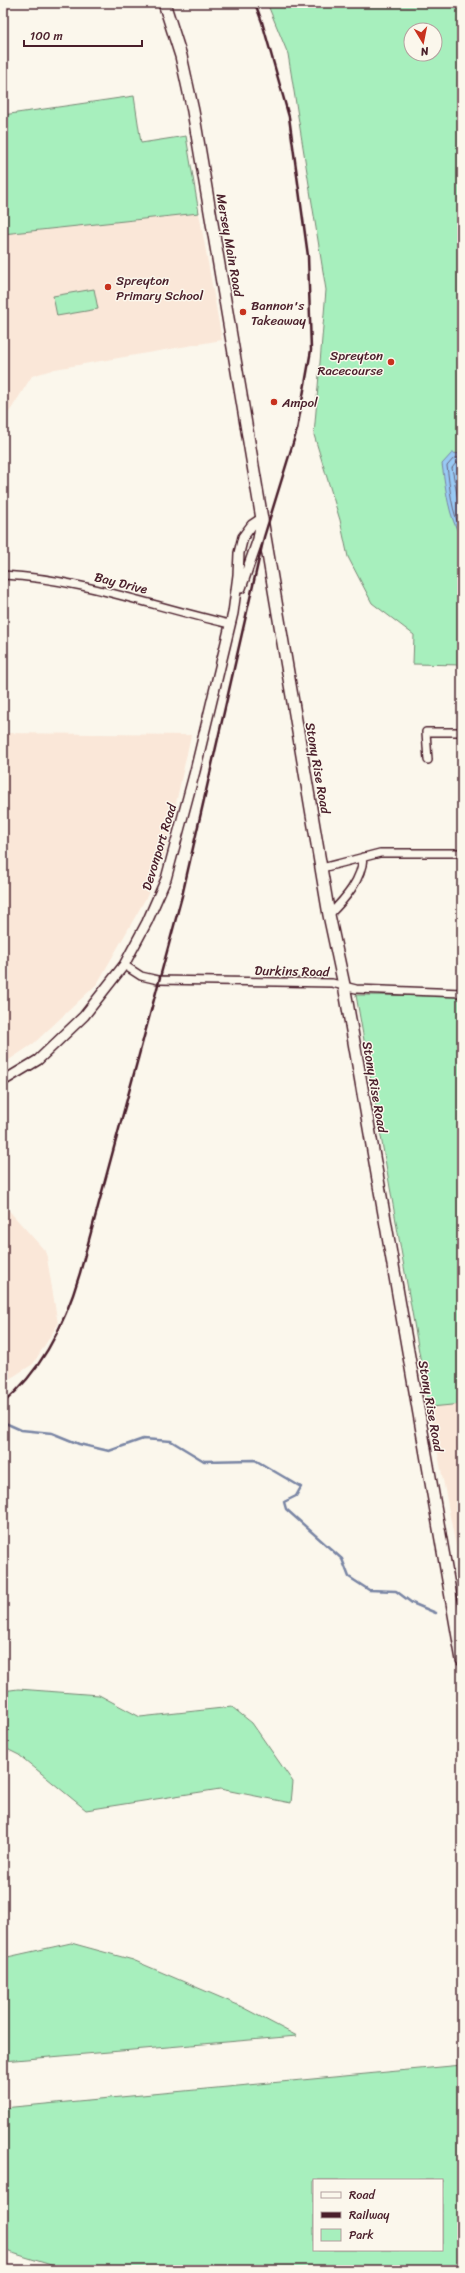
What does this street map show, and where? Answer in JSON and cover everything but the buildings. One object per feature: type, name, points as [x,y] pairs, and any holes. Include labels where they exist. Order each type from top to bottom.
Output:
[{"type":"main road","name":"Mersey Main Road","points":[[164,3],[181,56],[193,111],[261,519]]},
{"type":"main road","name":"Devonport Road","points":[[233,613],[242,537],[252,525],[261,519]]},
{"type":"main road","name":"Devonport Road","points":[[3,1081],[38,1060],[84,1016],[124,965],[147,922],[166,878],[230,624],[258,539],[261,519]]},
{"type":"main road","name":"Stony Rise Road","points":[[261,519],[329,915],[344,985],[462,1660]]},
{"type":"street","name":"Bay Drive","points":[[3,576],[29,577],[94,588],[230,624]]},
{"type":"street","points":[[428,760],[426,732],[462,732]]},
{"type":"street","points":[[322,868],[380,853],[462,853]]},
{"type":"street","points":[[329,915],[340,904],[359,877],[363,858]]},
{"type":"street","name":"Durkins Road","points":[[124,965],[141,976],[158,980],[344,985],[356,989],[462,992]]},
{"type":"shaded area","name":"Spreyton Primary School","points":[[199,213],[222,340],[55,369],[32,376],[3,422],[3,234]]},
{"type":"shaded area","points":[[3,733],[191,735],[165,853],[147,896],[97,984],[33,1044],[3,1064]]},
{"type":"shaded area","points":[[3,1204],[46,1252],[58,1324],[33,1364],[3,1383]]},
{"type":"shaded area","points":[[427,1397],[462,1397],[462,1578]]},
{"type":"green space","name":"Spreyton Racecourse","points":[[267,3],[462,3],[462,665],[413,664],[414,635],[372,603],[348,557],[340,520],[314,435],[326,290],[288,54]]},
{"type":"green space","points":[[134,96],[141,143],[186,136],[199,213],[3,234],[3,115]]},
{"type":"green space","points":[[94,289],[98,309],[57,316],[53,296]]},
{"type":"green space","points":[[356,995],[462,996],[462,1404],[431,1407],[427,1397]]},
{"type":"green space","points":[[18,1689],[99,1695],[140,1717],[232,1707],[252,1723],[293,1782],[291,1803],[220,1789],[86,1810],[19,1755],[3,1747],[3,1691]]},
{"type":"green space","points":[[71,1943],[133,1960],[238,2005],[297,2036],[3,2061],[3,1958]]},
{"type":"green space","points":[[462,2065],[462,2270],[67,2270],[3,2250],[3,2108]]},
{"type":"water","points":[[452,453],[462,454],[462,539],[457,530],[451,512],[446,493],[442,464]]},
{"type":"waterway","points":[[3,1422],[21,1430],[52,1433],[79,1444],[109,1451],[143,1439],[171,1441],[204,1461],[255,1460],[301,1487],[296,1496],[284,1502],[286,1509],[342,1559],[349,1577],[369,1590],[396,1591],[412,1603],[436,1613]]},
{"type":"railway","points":[[3,1403],[30,1376],[51,1344],[68,1309],[80,1273],[182,896],[264,537],[297,430],[311,350],[308,256],[289,117],[262,22],[255,3]]},
{"type":"place","name":"Spreyton Primary School","points":[[108,287]]},
{"type":"place","name":"Bannon's Takeaway","points":[[243,312]]},
{"type":"place","name":"Spreyton Racecourse","points":[[391,362]]},
{"type":"place","name":"Ampol","points":[[274,402]]}]
